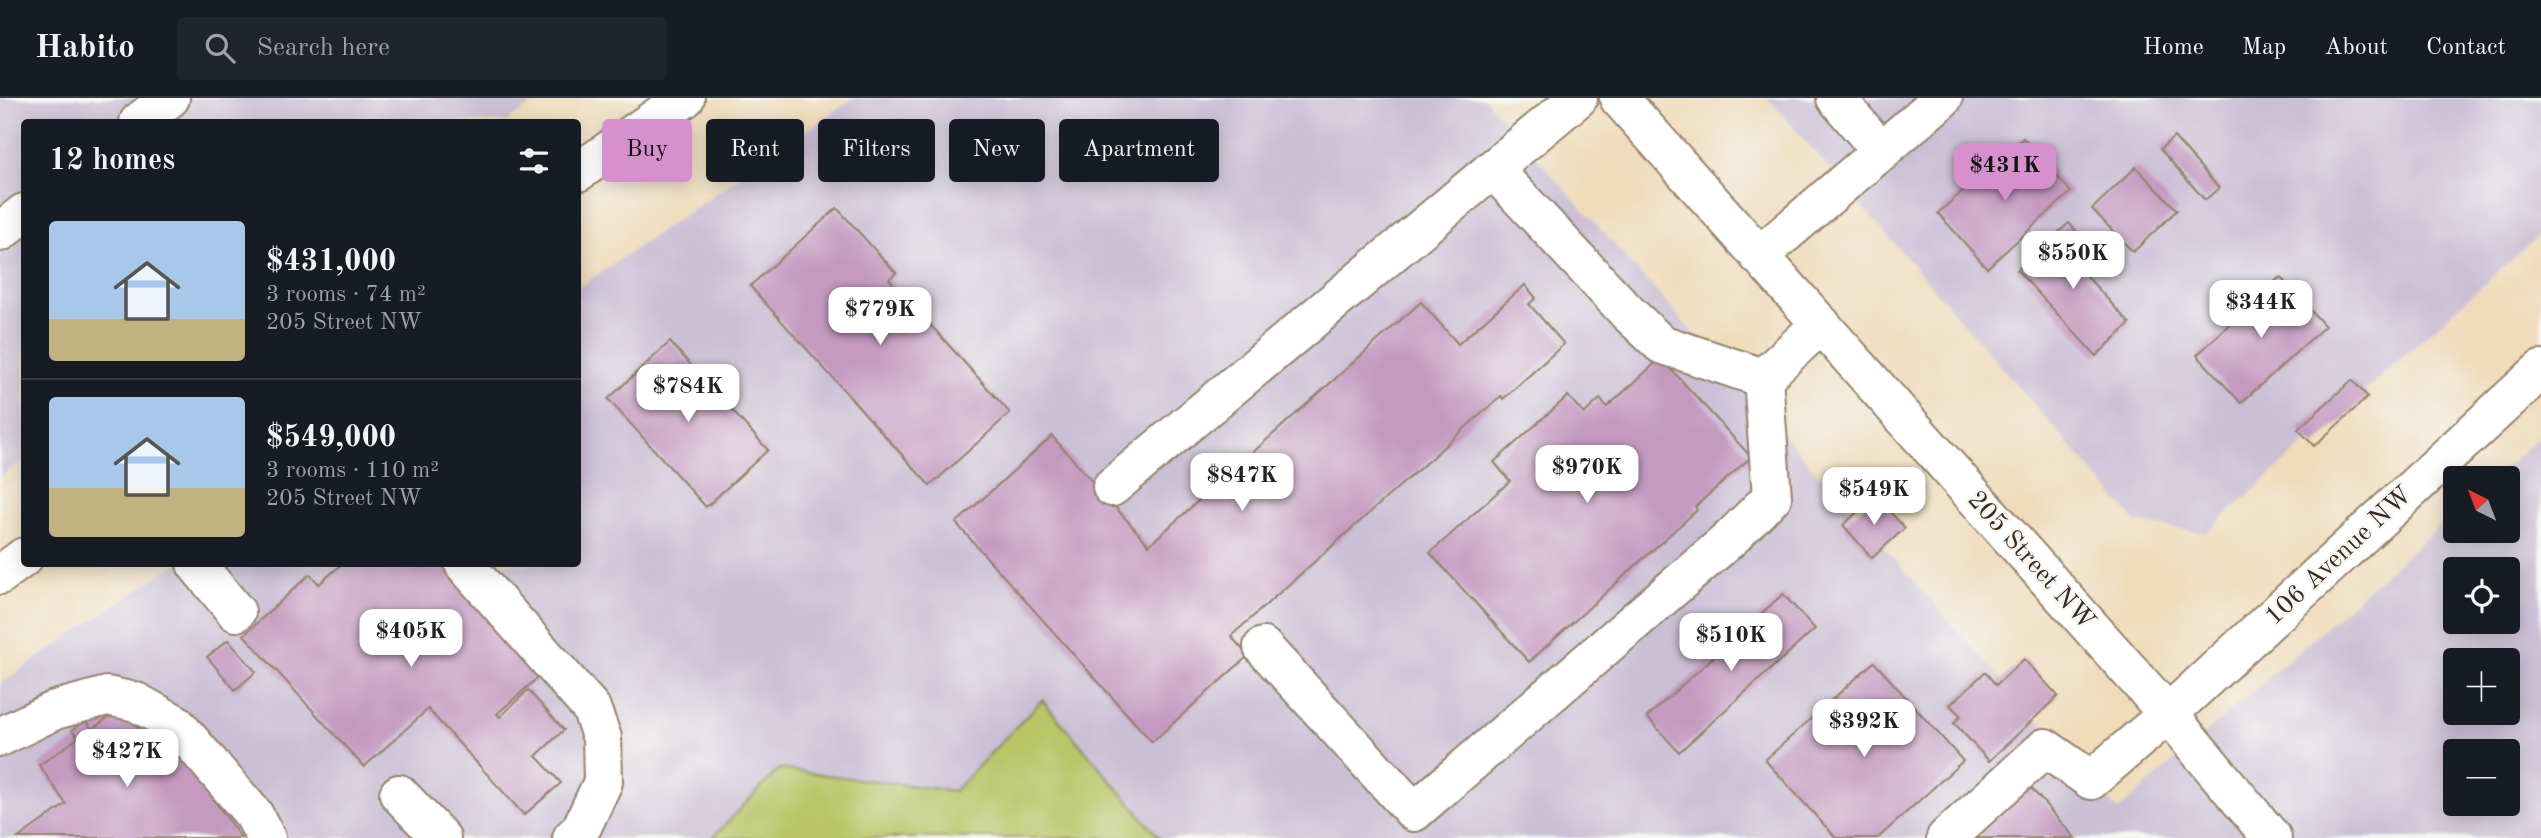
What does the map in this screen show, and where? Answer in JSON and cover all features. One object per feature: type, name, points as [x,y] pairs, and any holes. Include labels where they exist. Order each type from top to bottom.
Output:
[{"type":"street","points":[[143,119],[170,98]]},
{"type":"street","points":[[581,170],[685,98]]},
{"type":"street","points":[[1112,487],[1578,98]]},
{"type":"street","name":"205 Street NW","points":[[1619,98],[2168,714],[2272,838]]},
{"type":"street","points":[[1836,98],[1882,152]]},
{"type":"street","points":[[1759,256],[1943,98]]},
{"type":"street","points":[[1493,169],[1628,313],[1661,344],[1763,378]]},
{"type":"street","points":[[0,232],[21,215]]},
{"type":"street","points":[[1763,378],[1821,324]]},
{"type":"street","name":"106 Avenue NW","points":[[1946,838],[2045,748],[2091,780],[2168,714],[2541,370]]},
{"type":"street","points":[[1263,647],[1414,812],[1731,538],[1772,497],[1763,378]]},
{"type":"street","points":[[0,575],[21,559]]},
{"type":"street","points":[[198,567],[236,612]]},
{"type":"street","points":[[467,567],[590,708],[602,738],[603,782],[582,829],[572,838]]},
{"type":"street","points":[[0,737],[68,706],[107,696],[136,702],[176,724],[254,815],[266,838]]},
{"type":"street","points":[[399,794],[441,838]]},
{"type":"shaded area","points":[[0,98],[541,98],[510,119],[21,119],[21,462],[0,477]]},
{"type":"shaded area","points":[[854,98],[1484,98],[2118,811],[2443,523],[2443,543],[2520,543],[2520,466],[2506,466],[2541,435],[2541,838],[0,838],[0,684],[172,567],[581,567],[581,286],[732,182],[804,182],[804,132],[818,123],[818,182],[935,182],[935,119],[823,119]]},
{"type":"shaded area","points":[[1768,98],[2541,98],[2541,233],[2206,533],[2137,523]]},
{"type":"green space","points":[[1042,700],[1160,838],[712,838],[779,769],[954,791]]},
{"type":"building","points":[[2174,137],[2219,188],[2205,200],[2160,149]]},
{"type":"building","points":[[2023,138],[2071,192],[1987,268],[1938,213]]},
{"type":"building","points":[[2136,167],[2177,210],[2133,252],[2092,209]]},
{"type":"building","points":[[837,208],[896,273],[889,279],[1010,413],[930,486],[750,286]]},
{"type":"building","points":[[2069,223],[2089,245],[2072,260],[2130,324],[2096,356],[2017,270]]},
{"type":"building","points":[[2280,277],[2325,326],[2241,403],[2197,355]]},
{"type":"building","points":[[1525,285],[1536,298],[1529,304],[1564,344],[1503,399],[1501,396],[1231,636],[1248,656],[1152,742],[956,523],[1052,436],[1149,545],[1421,302],[1458,344]]},
{"type":"building","points":[[670,342],[768,450],[706,507],[608,399]]},
{"type":"building","points":[[1661,358],[1751,457],[1695,507],[1697,510],[1529,662],[1430,553],[1510,481],[1494,462],[1568,396],[1584,414],[1600,399],[1607,407]]},
{"type":"building","points":[[2352,380],[2368,397],[2314,446],[2298,429]]},
{"type":"building","points":[[1875,496],[1905,528],[1872,558],[1843,525]]},
{"type":"building","points":[[339,567],[445,567],[542,674],[497,714],[500,717],[528,690],[564,730],[536,756],[561,783],[524,815],[428,709],[364,767],[244,635],[310,574],[319,584]]},
{"type":"building","points":[[1783,594],[1815,629],[1679,752],[1647,717]]},
{"type":"building","points":[[228,640],[256,672],[235,690],[207,657]]},
{"type":"building","points":[[2024,659],[2058,696],[1989,761],[1954,723],[1961,716],[1950,705],[1985,672],[1996,685]]},
{"type":"building","points":[[1874,662],[1963,761],[1878,838],[1836,838],[1765,760]]},
{"type":"building","points":[[123,707],[151,747],[168,735],[241,838],[18,838],[66,804],[39,765],[78,738],[72,730],[86,721],[92,729]]},
{"type":"building","points":[[2031,788],[2075,838],[1975,838]]}]
